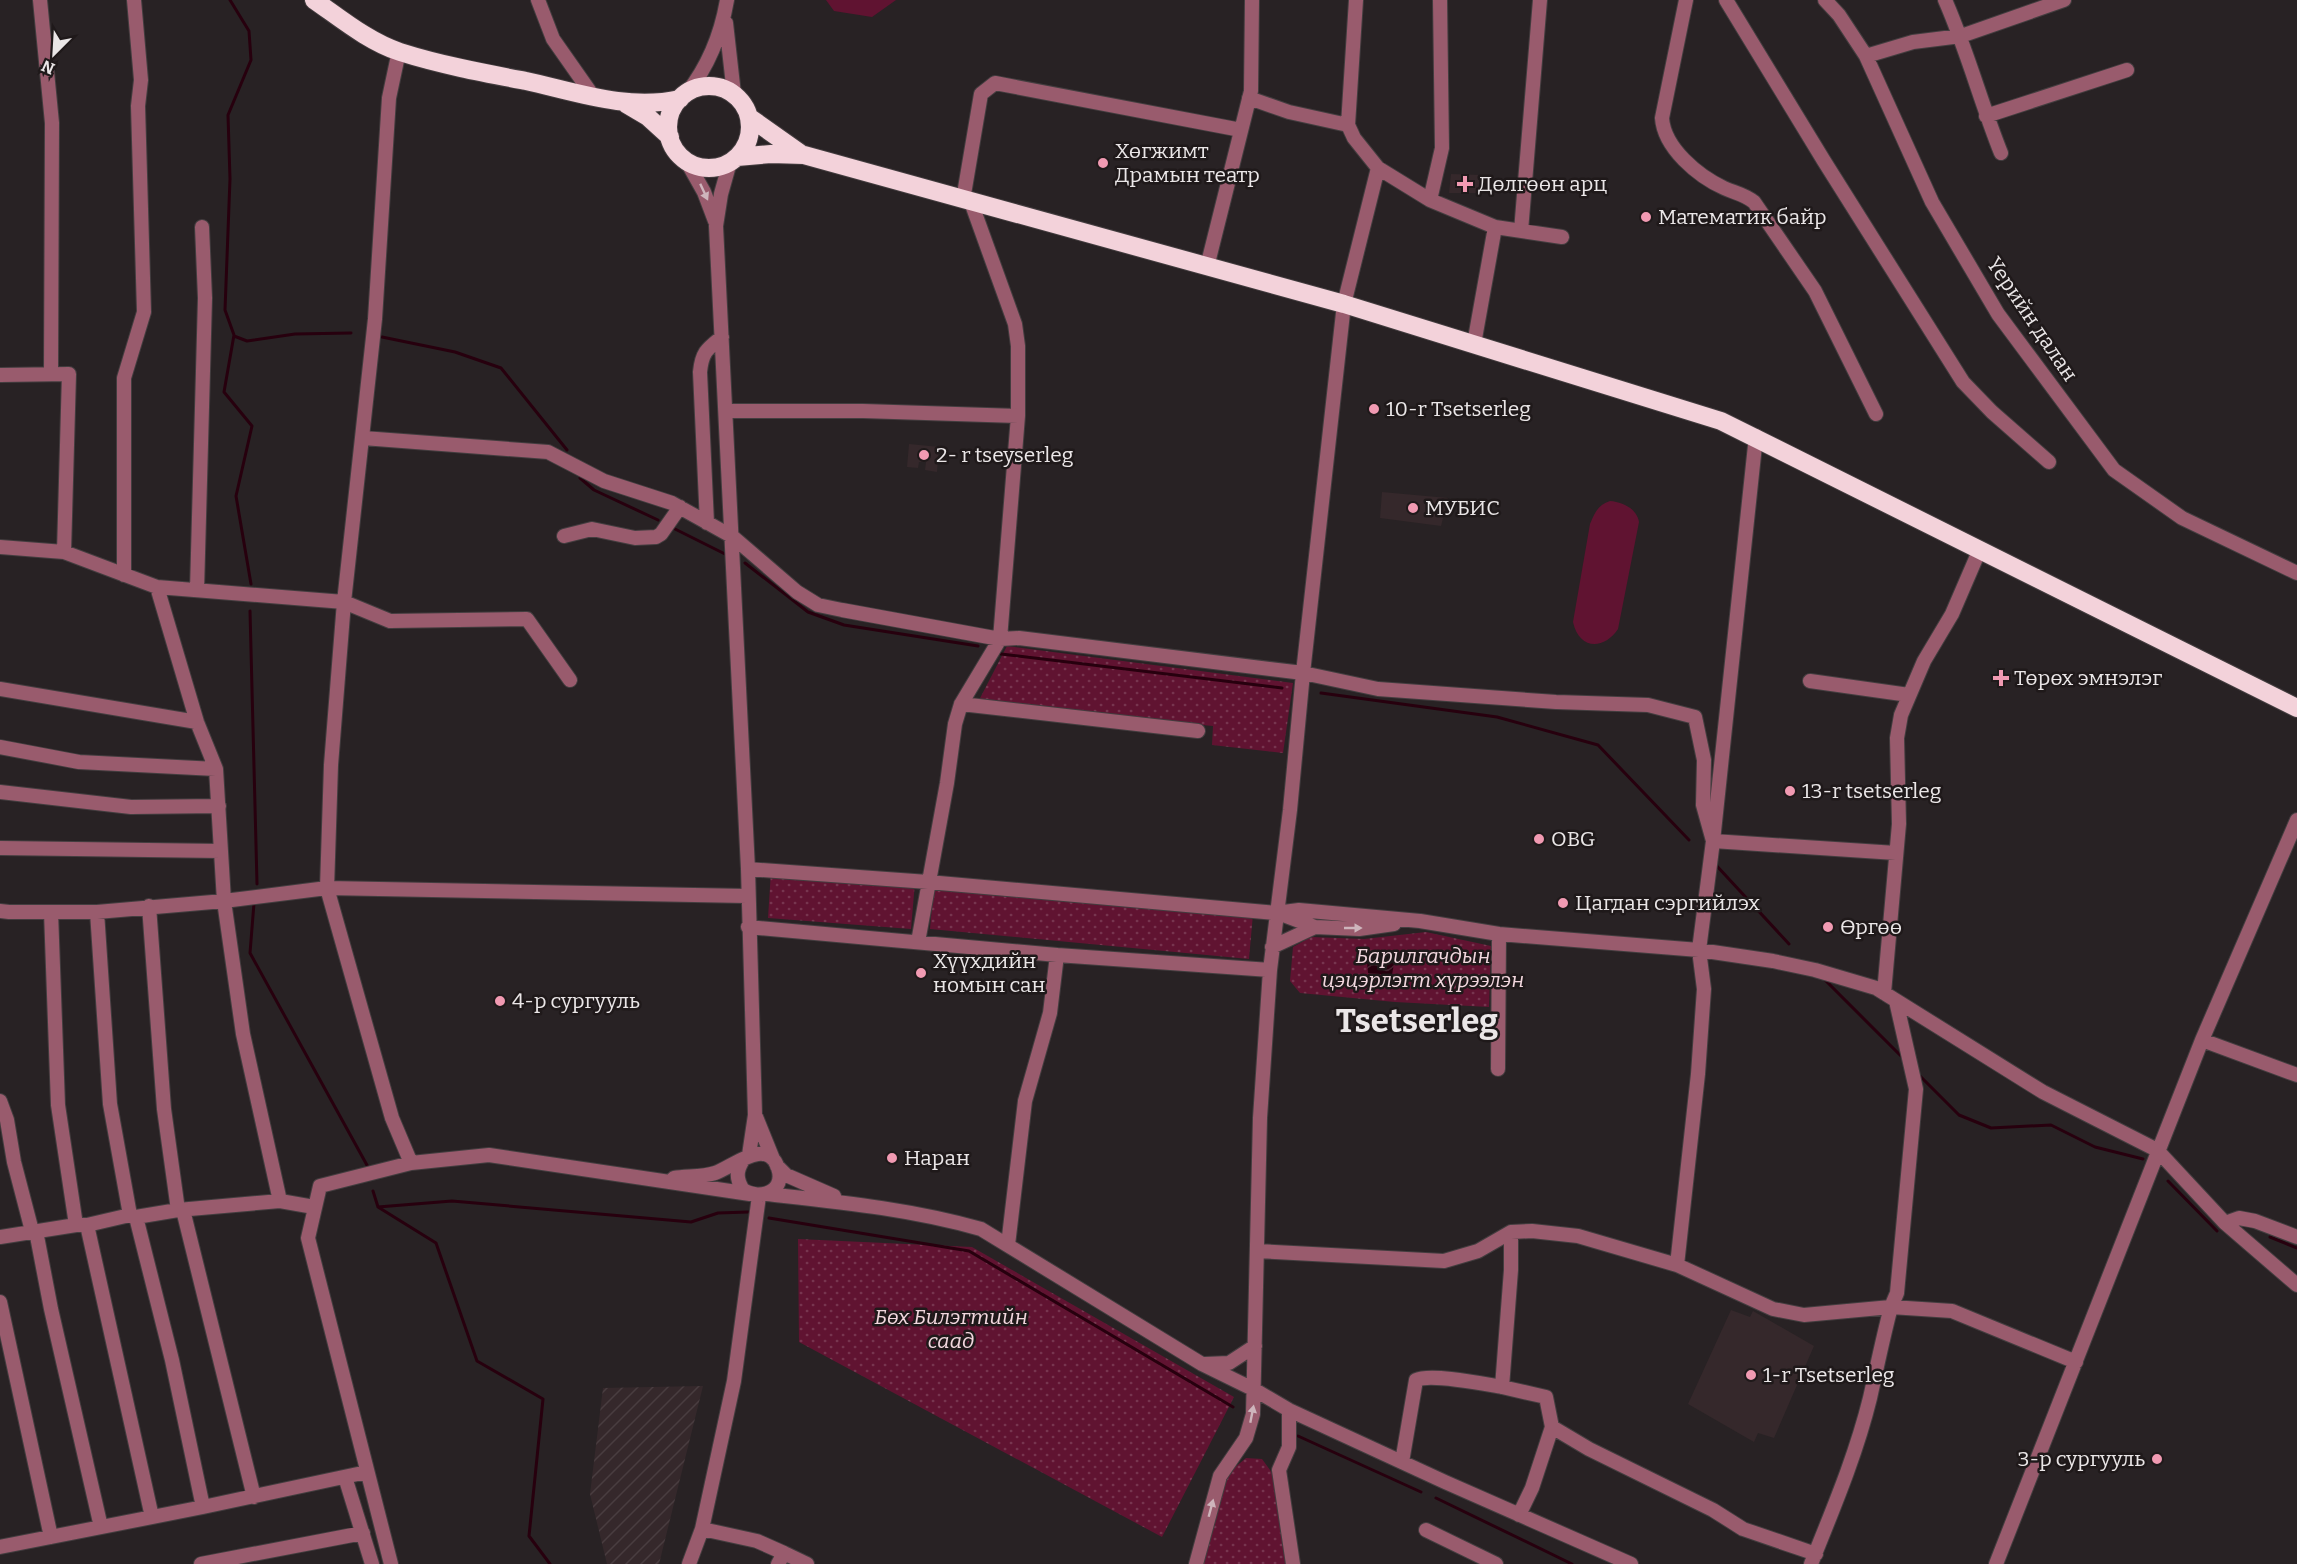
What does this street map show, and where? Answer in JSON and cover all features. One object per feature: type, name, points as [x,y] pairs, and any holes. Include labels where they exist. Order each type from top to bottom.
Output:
[{"type":"highway","points":[[314,0],[365,34],[399,51],[486,73],[622,102],[651,104],[683,96],[698,87],[723,88],[743,103],[749,117],[750,132],[746,145],[734,160]]},
{"type":"highway","points":[[683,96],[672,110],[669,123],[670,137],[676,150],[686,160],[708,168],[734,160],[771,154],[804,155],[1344,304],[1721,420],[2297,708]]},
{"type":"highway","points":[[622,102],[648,117],[670,137]]},
{"type":"highway","points":[[749,117],[804,155]]},
{"type":"street","points":[[40,0],[52,123],[51,374]]},
{"type":"street","points":[[124,575],[124,378],[144,312],[138,106],[141,80],[134,0]]},
{"type":"street","points":[[538,0],[553,39],[593,96]]},
{"type":"street","points":[[1207,267],[1250,98],[1252,0]]},
{"type":"street","points":[[1356,0],[1348,125],[1354,138],[1378,168],[1430,200],[1495,227],[1562,237]]},
{"type":"street","points":[[1430,200],[1442,148],[1440,0]]},
{"type":"street","points":[[1521,231],[1540,0]]},
{"type":"street","points":[[1686,0],[1662,118],[1662,130],[1700,174],[1725,188],[1744,194],[1754,202],[1815,291],[1876,414]]},
{"type":"street","points":[[1726,0],[1824,162],[1963,382],[1992,412],[2049,462]]},
{"type":"street","name":"Үерийн далан","points":[[1826,0],[1839,15],[1866,56],[1932,202],[1998,314],[2114,470],[2182,518],[2297,573]]},
{"type":"street","points":[[1945,0],[1961,36],[1986,116],[2001,153]]},
{"type":"street","points":[[1866,56],[1913,42],[1961,36],[2064,0]]},
{"type":"street","points":[[726,4],[729,60],[734,94]]},
{"type":"street","points":[[683,96],[708,62],[715,46],[726,4]]},
{"type":"street","points":[[399,51],[389,98],[375,319],[344,602],[331,765],[327,888],[392,1118],[411,1163]]},
{"type":"street","points":[[1986,116],[2127,70]]},
{"type":"street","points":[[918,942],[960,704],[1000,639],[1018,416],[1018,346],[1015,324],[967,201],[981,94],[995,83],[1241,130]]},
{"type":"street","points":[[1250,98],[1289,112],[1348,125]]},
{"type":"street","points":[[686,160],[704,192],[716,226]]},
{"type":"street","points":[[734,160],[721,194],[716,226],[748,869],[755,1115],[746,1158],[737,1175],[743,1190],[759,1195]]},
{"type":"street","points":[[1196,1564],[1220,1476],[1246,1438],[1253,1414],[1260,1118],[1272,946],[1290,810],[1344,304],[1378,168]]},
{"type":"street","points":[[197,590],[205,298],[202,227]]},
{"type":"street","points":[[1474,344],[1495,227]]},
{"type":"street","points":[[707,523],[700,372],[706,350],[722,337]]},
{"type":"street","points":[[0,375],[69,374],[64,552]]},
{"type":"street","points":[[726,411],[863,411],[1018,416]]},
{"type":"street","points":[[1677,1265],[1702,1021],[1704,989],[1699,950],[1713,841],[1756,436]]},
{"type":"street","points":[[363,438],[548,452],[604,481],[680,507],[733,537],[797,592],[818,604],[1000,639],[1019,638],[1303,673],[1378,689],[1556,702],[1648,705],[1695,717],[1704,760],[1703,805],[1713,841]]},
{"type":"street","points":[[564,536],[592,529],[635,538],[656,537],[661,534],[680,507]]},
{"type":"street","points":[[0,548],[64,552],[157,587],[344,602],[390,621],[527,619],[570,680]]},
{"type":"street","points":[[1552,1427],[1589,1449],[1713,1510],[1743,1529],[1813,1559],[1837,1503],[1854,1452],[1870,1399],[1891,1307],[1897,1293],[1916,1089],[1890,997],[1899,824],[1897,738],[1901,715],[1909,695],[1924,661],[1952,614],[1980,549]]},
{"type":"street","points":[[157,587],[197,722],[216,769],[224,901],[243,1034],[280,1201]]},
{"type":"street","points":[[1810,681],[1909,695]]},
{"type":"street","points":[[0,689],[197,722]]},
{"type":"street","points":[[960,704],[1198,731]]},
{"type":"street","points":[[0,747],[79,762],[216,769]]},
{"type":"street","points":[[0,792],[131,807],[219,806]]},
{"type":"street","points":[[1996,1564],[2157,1150],[2297,820]]},
{"type":"street","points":[[1713,841],[1896,853]]},
{"type":"street","points":[[0,848],[221,850]]},
{"type":"street","points":[[748,869],[928,882],[1276,913],[1299,910],[1419,921],[1499,934],[1699,950],[1815,970],[1876,988],[2043,1092],[2157,1150],[2225,1224],[2297,1286]]},
{"type":"street","points":[[0,911],[97,912],[224,901],[327,888],[747,896]]},
{"type":"street","points":[[150,906],[164,1109],[180,1210],[254,1497]]},
{"type":"street","points":[[51,912],[58,1105],[82,1225],[152,1517]]},
{"type":"street","points":[[97,912],[110,1104],[133,1216],[172,1360],[203,1507]]},
{"type":"street","points":[[1276,913],[1315,927],[1359,929],[1419,921]]},
{"type":"street","points":[[748,927],[1057,955],[1270,970]]},
{"type":"street","points":[[1272,946],[1315,927]]},
{"type":"street","points":[[1498,1070],[1499,934]]},
{"type":"street","points":[[1008,1245],[1025,1101],[1050,1013],[1057,955]]},
{"type":"street","points":[[2202,1040],[2297,1075]]},
{"type":"street","points":[[0,1101],[7,1120],[14,1162],[34,1231],[101,1527]]},
{"type":"street","points":[[689,1564],[702,1529],[734,1381],[759,1195],[778,1182],[775,1163],[755,1115]]},
{"type":"street","points":[[391,1564],[308,1238],[314,1207],[320,1186],[411,1163],[489,1155],[759,1195],[853,1204],[944,1219],[981,1229],[1202,1364],[1289,1410],[1631,1564]]},
{"type":"street","points":[[659,1179],[714,1174],[746,1158],[766,1155],[786,1175],[853,1204]]},
{"type":"street","points":[[0,1236],[180,1210],[280,1201],[314,1207]]},
{"type":"street","points":[[2225,1224],[2239,1218],[2294,1234]]},
{"type":"street","points":[[1258,1251],[1444,1261],[1478,1251],[1511,1232],[1532,1231],[1578,1236],[1677,1265],[1773,1309],[1804,1316],[1891,1307],[1952,1311],[2076,1362]]},
{"type":"street","points":[[1502,1387],[1511,1270],[1511,1232]]},
{"type":"street","points":[[0,1302],[51,1537]]},
{"type":"street","points":[[1202,1364],[1229,1363],[1255,1346]]},
{"type":"street","points":[[1402,1462],[1416,1380],[1421,1378],[1452,1380],[1502,1387],[1546,1397],[1552,1427],[1532,1488],[1519,1515]]},
{"type":"street","points":[[1289,1410],[1289,1447],[1280,1470],[1280,1482],[1293,1564]]},
{"type":"street","points":[[0,1547],[254,1497],[367,1472]]},
{"type":"street","points":[[345,1477],[372,1564]]},
{"type":"street","points":[[702,1529],[757,1541],[781,1558],[807,1564]]},
{"type":"street","points":[[1426,1530],[1496,1564]]},
{"type":"street","points":[[201,1564],[363,1533]]},
{"type":"shaded area","name":"Дөлгөөн арц","points":[[1451,174],[1481,175],[1480,193],[1449,193]]},
{"type":"shaded area","name":"2- r tseyserleg","points":[[909,444],[939,447],[937,472],[925,470],[926,462],[919,462],[918,468],[907,467]]},
{"type":"shaded area","name":"МУБИС","points":[[1382,492],[1448,498],[1441,526],[1380,518]]},
{"type":"shaded area","name":"1-r Tsetserleg","points":[[1731,1310],[1750,1317],[1753,1311],[1814,1346],[1774,1438],[1758,1433],[1754,1442],[1688,1404]]},
{"type":"shaded area","points":[[703,1386],[659,1564],[607,1564],[590,1494],[603,1388]]},
{"type":"green space","points":[[826,0],[896,0],[872,17],[834,11]]},
{"type":"green space","points":[[1610,501],[1629,507],[1638,517],[1639,522],[1618,629],[1606,641],[1592,644],[1581,638],[1573,622],[1590,524],[1597,509]]},
{"type":"green space","points":[[1007,646],[1293,683],[1283,753],[1212,745],[1213,726],[977,704]]},
{"type":"green space","points":[[771,871],[915,882],[911,929],[768,918]]},
{"type":"green space","points":[[934,884],[1253,914],[1249,959],[930,929]]},
{"type":"green space","name":"Барилгачдын цэцэрлэгт хүрээлэн","points":[[1426,932],[1491,946],[1489,1007],[1395,1002],[1300,993],[1290,981],[1293,947],[1311,937],[1364,939]]},
{"type":"green space","name":"Бөх Билэгтийн саад","points":[[798,1239],[972,1247],[1234,1397],[1162,1537],[799,1342]]},
{"type":"green space","points":[[1246,1458],[1262,1459],[1281,1485],[1289,1564],[1202,1564],[1221,1479]]},
{"type":"water","points":[[1366,950],[1396,952],[1392,975],[1368,973]]},
{"type":"waterway","points":[[230,0],[249,31],[251,60],[228,115],[230,179],[225,310],[234,335],[224,392],[252,426],[236,496],[251,584]]},
{"type":"waterway","points":[[234,336],[247,341],[295,334],[351,333]]},
{"type":"waterway","points":[[382,337],[455,352],[501,368],[567,450]]},
{"type":"waterway","points":[[580,478],[594,490],[658,520]]},
{"type":"waterway","points":[[673,528],[725,554]]},
{"type":"waterway","points":[[745,563],[808,612],[844,625],[978,646]]},
{"type":"waterway","points":[[250,611],[257,884]]},
{"type":"waterway","points":[[1001,654],[1282,688]]},
{"type":"waterway","points":[[1321,693],[1497,717],[1598,745],[1689,840]]},
{"type":"waterway","points":[[1715,864],[1789,944]]},
{"type":"waterway","points":[[254,903],[250,953],[368,1167]]},
{"type":"waterway","points":[[1822,977],[1901,1056]]},
{"type":"waterway","points":[[1920,1076],[1959,1115],[1991,1128],[2051,1125],[2095,1147],[2143,1159]]},
{"type":"waterway","points":[[2168,1181],[2217,1231]]},
{"type":"waterway","points":[[373,1191],[378,1207],[452,1201],[691,1222],[718,1213],[748,1212]]},
{"type":"waterway","points":[[378,1207],[436,1243],[477,1361],[543,1399],[529,1536],[550,1564]]},
{"type":"waterway","points":[[769,1218],[969,1251],[1233,1407]]},
{"type":"waterway","points":[[2270,1237],[2297,1248]]},
{"type":"waterway","points":[[1298,1436],[1421,1492]]},
{"type":"waterway","points":[[1436,1498],[1572,1564]]},
{"type":"place","name":"Хөгжимт Драмын театр","points":[[1103,163]]},
{"type":"place","name":"Дөлгөөн арц","points":[[1465,184]]},
{"type":"place","name":"Математик байр","points":[[1646,217]]},
{"type":"place","name":"10-r Tsetserleg","points":[[1374,409]]},
{"type":"place","name":"2- r tseyserleg","points":[[924,455]]},
{"type":"place","name":"МУБИС","points":[[1413,508]]},
{"type":"place","name":"Төрөх эмнэлэг","points":[[2001,678]]},
{"type":"place","name":"13-r tsetserleg","points":[[1790,791]]},
{"type":"place","name":"OBG","points":[[1539,839]]},
{"type":"place","name":"Цагдан сэргийлэх","points":[[1563,903]]},
{"type":"place","name":"Өргөө","points":[[1828,927]]},
{"type":"place","name":"Хүүхдийн номын сан","points":[[921,973]]},
{"type":"place","name":"4-р сургууль","points":[[500,1001]]},
{"type":"place","name":"Наран","points":[[892,1158]]},
{"type":"place","name":"1-r Tsetserleg","points":[[1751,1375]]},
{"type":"place","name":"3-р сургууль","points":[[2157,1459]]},
{"type":"district","name":"Tsetserleg","points":[[1417,1020]]}]
